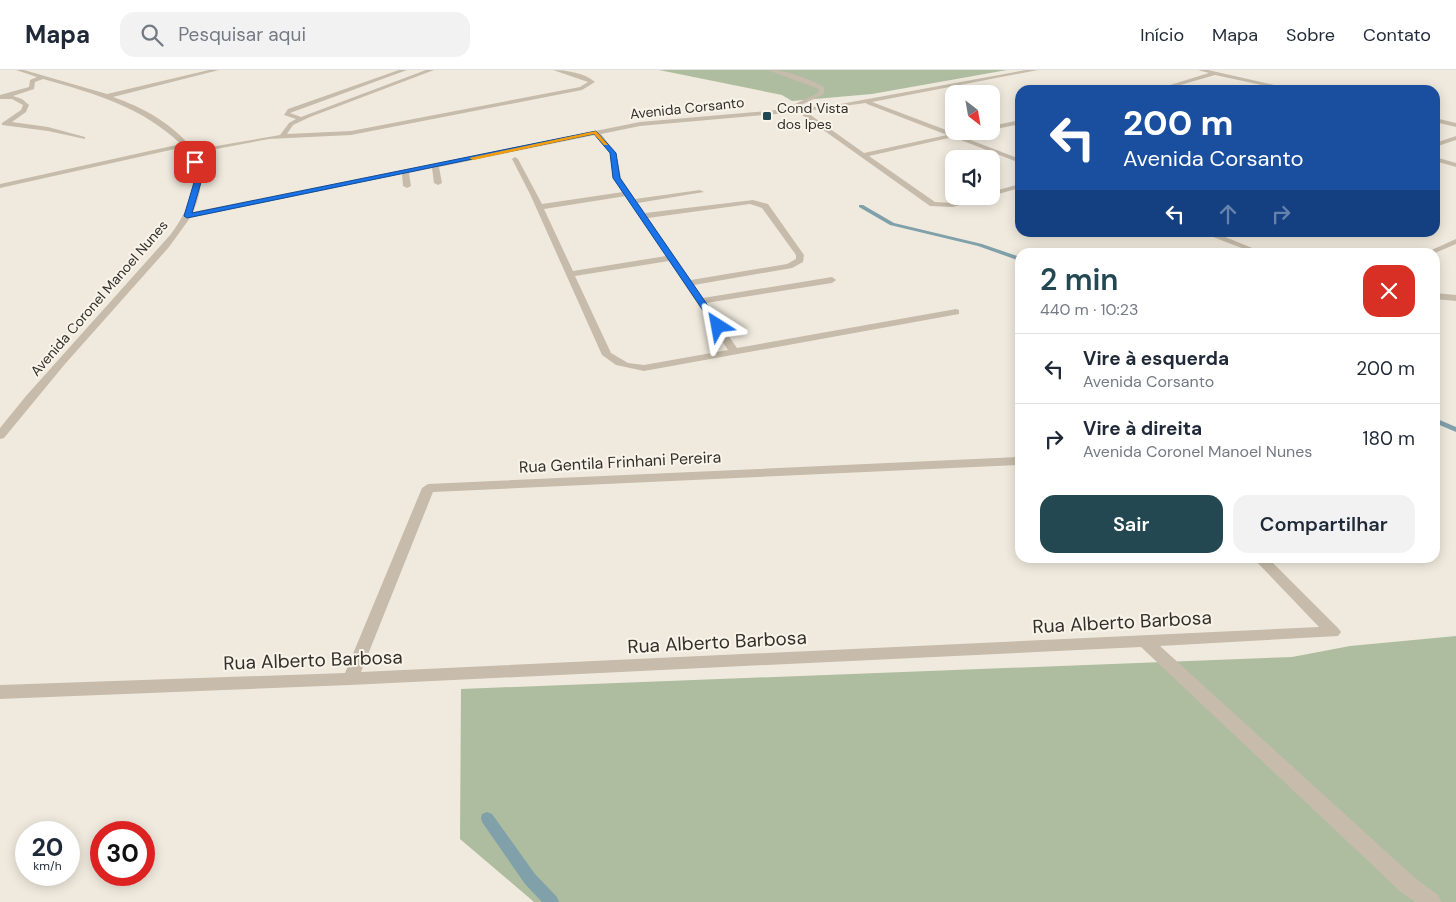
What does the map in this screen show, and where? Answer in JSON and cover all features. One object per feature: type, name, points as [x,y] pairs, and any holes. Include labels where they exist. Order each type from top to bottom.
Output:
[{"type":"street","name":"Avenida Coronel Manoel Nunes","points":[[0,436],[64,359],[158,254],[187,216],[199,179],[191,152],[185,144],[166,127],[138,108],[108,96],[20,70]]},
{"type":"street","points":[[181,70],[184,78]]},
{"type":"street","points":[[108,96],[216,70]]},
{"type":"street","points":[[302,119],[286,114],[290,110],[404,70]]},
{"type":"street","points":[[282,136],[290,124],[431,70]]},
{"type":"street","points":[[191,152],[282,136],[351,133],[582,88],[592,82],[588,79],[556,70]]},
{"type":"street","points":[[771,70],[813,82],[822,88],[821,94],[812,100],[774,113]]},
{"type":"street","name":"Avenida Corsanto","points":[[187,216],[596,132],[666,120],[800,111],[866,103],[1035,70]]},
{"type":"street","points":[[1201,70],[1269,85]]},
{"type":"street","points":[[1174,85],[1215,73]]},
{"type":"street","points":[[0,97],[32,88],[32,81],[44,77]]},
{"type":"street","points":[[0,127],[24,111],[26,105],[22,100],[8,96]]},
{"type":"street","points":[[866,103],[945,131]]},
{"type":"street","points":[[800,111],[864,155],[896,180],[938,206],[953,205]]},
{"type":"street","points":[[1440,121],[1456,125]]},
{"type":"street","points":[[7,123],[48,129],[84,138]]},
{"type":"street","points":[[1000,126],[1015,123]]},
{"type":"street","points":[[596,132],[613,153],[616,178],[735,352]]},
{"type":"street","points":[[864,155],[945,137]]},
{"type":"street","points":[[1440,143],[1456,138]]},
{"type":"street","points":[[968,140],[1015,159]]},
{"type":"street","points":[[0,186],[185,144]]},
{"type":"street","points":[[515,159],[540,207],[607,355],[616,362],[644,368],[956,312]]},
{"type":"street","points":[[1440,161],[1456,165]]},
{"type":"street","points":[[435,166],[438,183]]},
{"type":"street","points":[[405,172],[407,186]]},
{"type":"street","points":[[239,214],[360,188],[372,178]]},
{"type":"street","points":[[1000,192],[1015,187]]},
{"type":"street","points":[[633,202],[700,192]]},
{"type":"street","points":[[540,207],[627,194]]},
{"type":"street","points":[[643,216],[750,202],[758,203],[765,206],[800,255],[800,260],[789,266],[689,284]]},
{"type":"street","points":[[1218,237],[1247,248]]},
{"type":"street","points":[[1440,248],[1456,241]]},
{"type":"street","points":[[570,274],[671,258]]},
{"type":"street","points":[[700,301],[832,280]]},
{"type":"street","points":[[1440,296],[1456,298]]},
{"type":"street","name":"Rua Gentila Frinhani Pereira","points":[[350,679],[428,488],[1015,461]]},
{"type":"street","name":"Rua Alberto Barbosa","points":[[0,692],[350,679],[1333,632],[1265,563]]},
{"type":"street","points":[[1144,641],[1408,885],[1431,902]]},
{"type":"green space","points":[[659,70],[1007,70],[872,94],[792,101],[782,95]]},
{"type":"green space","points":[[1456,636],[1456,902],[534,902],[460,839],[461,689],[1292,657],[1350,646]]},
{"type":"waterway","points":[[861,206],[892,224],[980,245],[1015,257]]},
{"type":"waterway","points":[[1440,422],[1456,430]]},
{"type":"waterway","points":[[487,818],[530,879],[552,902]]},
{"type":"slow traffic","points":[[473,158],[596,132],[606,144]]},
{"type":"place","name":"Cond Vista dos Ipes","points":[[767,116]]},
{"type":"route","points":[[195,162],[199,179],[187,216],[596,132],[613,153],[616,178],[718,326]]}]
